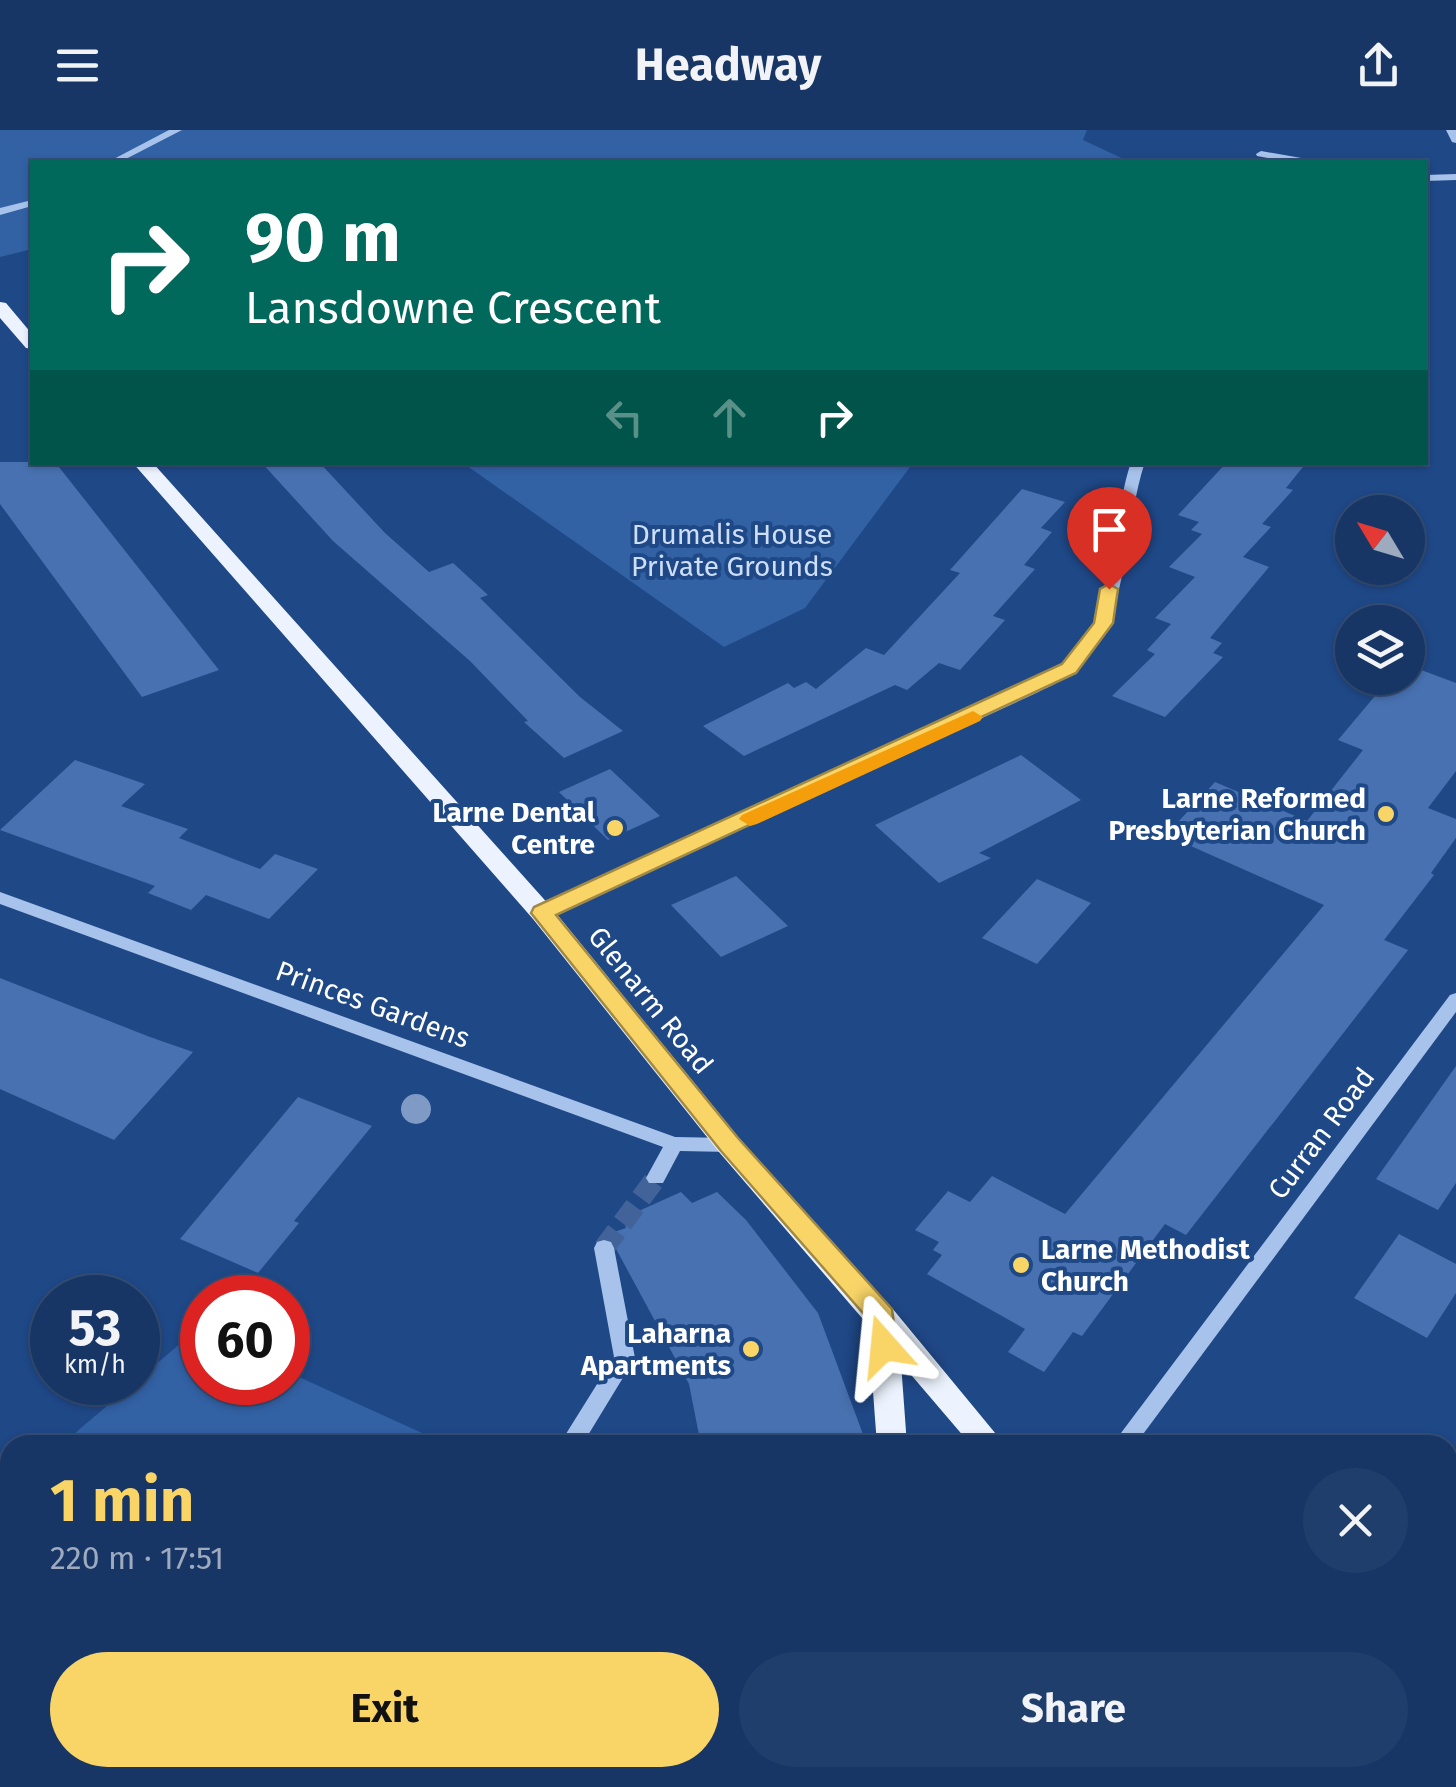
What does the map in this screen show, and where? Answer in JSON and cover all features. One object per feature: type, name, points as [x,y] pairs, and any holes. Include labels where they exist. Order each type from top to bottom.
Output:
[{"type":"main road","points":[[0,307],[30,342]]},
{"type":"main road","name":"Glenarm Road","points":[[144,465],[542,913],[730,1145],[982,1435]]},
{"type":"main road","points":[[882,1316],[891,1435]]},
{"type":"street","points":[[117,160],[177,130]]},
{"type":"street","points":[[1451,130],[1456,140]]},
{"type":"street","points":[[1261,154],[1296,160]]},
{"type":"street","points":[[1428,178],[1456,178]]},
{"type":"street","points":[[0,212],[30,204]]},
{"type":"street","points":[[542,913],[1026,692],[1069,668],[1103,623],[1126,489],[1137,465]]},
{"type":"street","name":"Princes Gardens","points":[[0,898],[674,1144],[730,1145]]},
{"type":"street","name":"Curran Road","points":[[1129,1435],[1456,999]]},
{"type":"street","points":[[656,1178],[674,1144]]},
{"type":"street","points":[[576,1435],[625,1358],[604,1248]]},
{"type":"green space","points":[[0,130],[1087,130],[1083,140],[1126,160],[30,160],[30,250],[0,257]]},
{"type":"green space","name":"Drumalis House Private Grounds","points":[[466,465],[912,465],[805,608],[724,647]]},
{"type":"green space","points":[[180,1344],[180,1405],[310,1405],[310,1382],[426,1435],[73,1435],[108,1405],[160,1405],[160,1361]]},
{"type":"building","points":[[0,462],[57,465],[219,670],[142,697],[0,504]]},
{"type":"building","points":[[264,465],[322,465],[385,533],[429,572],[453,563],[488,595],[480,598],[580,697],[623,731],[564,758],[524,722],[528,721],[470,661],[333,541]]},
{"type":"building","points":[[1224,465],[1305,465],[1286,488],[1293,490],[1262,524],[1271,527],[1243,557],[1269,567],[1210,638],[1222,643],[1213,653],[1223,657],[1165,717],[1112,696],[1155,654],[1147,650],[1171,624],[1155,618],[1195,577],[1169,567],[1202,534],[1191,530],[1199,522],[1178,515]]},
{"type":"building","points":[[1022,489],[1065,502],[1041,528],[1052,532],[1024,565],[1035,569],[993,616],[1005,620],[960,670],[939,663],[907,690],[895,685],[744,756],[703,726],[788,683],[794,688],[806,682],[816,689],[866,648],[884,655],[960,573],[950,570]]},
{"type":"building","points":[[1425,671],[1456,683],[1456,771],[1428,808],[1456,819],[1456,838],[1431,873],[1434,875],[1384,940],[1408,950],[1186,1235],[1165,1224],[1082,1336],[1073,1332],[1044,1372],[1008,1352],[1025,1329],[927,1274],[942,1255],[933,1250],[939,1242],[915,1230],[948,1191],[970,1202],[992,1176],[1065,1214],[1324,905],[1166,835],[1215,782],[1307,821],[1363,750],[1338,740],[1376,695],[1425,695]]},
{"type":"building","points":[[1021,755],[1081,800],[979,853],[991,858],[939,883],[875,825]]},
{"type":"building","points":[[75,760],[145,784],[121,806],[188,829],[179,838],[260,869],[275,854],[318,869],[269,919],[206,895],[191,910],[148,893],[155,886],[0,830]]},
{"type":"building","points":[[610,769],[660,816],[608,840],[559,792]]},
{"type":"building","points":[[736,876],[788,926],[721,957],[671,905]]},
{"type":"building","points":[[1037,879],[1091,903],[1037,964],[982,938]]},
{"type":"building","points":[[0,978],[193,1052],[114,1140],[0,1089]]},
{"type":"building","points":[[1456,1066],[1456,1183],[1438,1210],[1376,1179]]},
{"type":"building","points":[[298,1097],[372,1126],[294,1221],[299,1223],[258,1273],[180,1239]]},
{"type":"building","name":"Laharna Apartments","points":[[681,1192],[692,1203],[717,1192],[746,1220],[818,1313],[863,1435],[699,1435],[689,1384],[608,1234],[626,1228],[623,1218]]},
{"type":"building","points":[[1399,1234],[1456,1264],[1456,1293],[1427,1338],[1354,1298]]},
{"type":"tunnel","points":[[604,1248],[656,1178]]},
{"type":"slow traffic","points":[[750,819],[973,717]]},
{"type":"place","name":"Larne Reformed Presbyterian Church","points":[[1386,814]]},
{"type":"place","name":"Larne Dental Centre","points":[[615,828]]},
{"type":"place","name":"Larne Methodist Church","points":[[1021,1265]]},
{"type":"place","name":"Laharna Apartments","points":[[751,1349]]},
{"type":"route","points":[[884,1346],[882,1316],[730,1145],[542,913],[1048,680],[1069,668],[1088,648],[1103,623],[1109,589]]}]
